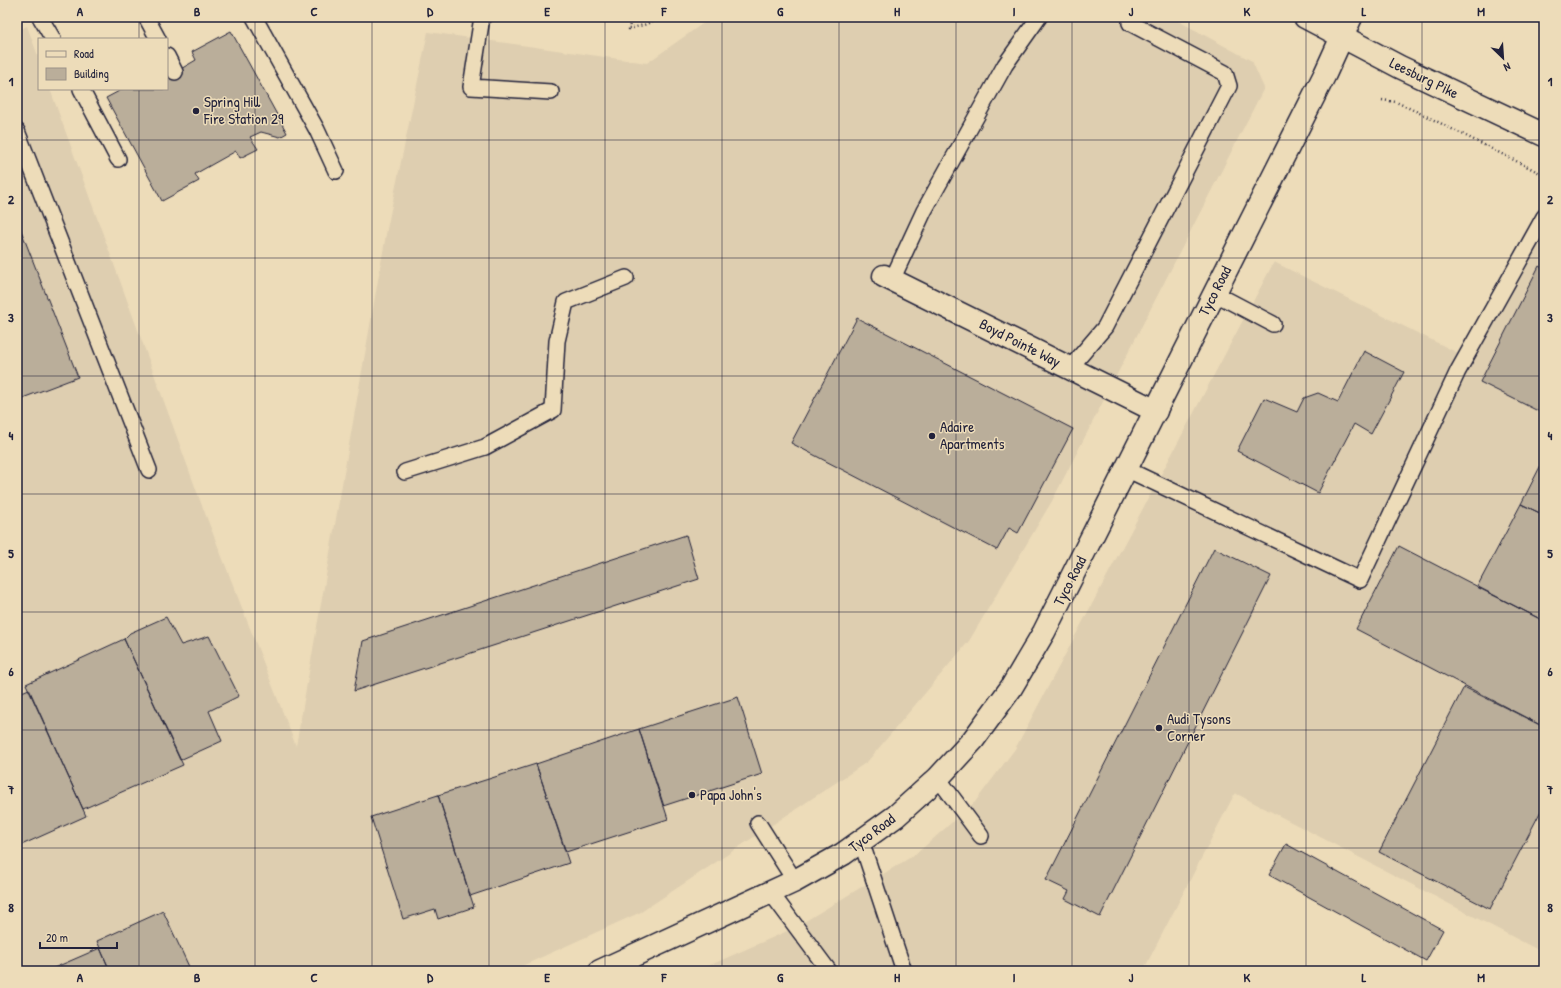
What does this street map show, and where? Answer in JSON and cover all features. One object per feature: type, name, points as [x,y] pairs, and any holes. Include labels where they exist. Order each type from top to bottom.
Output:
[{"type":"main road","name":"Leesburg Pike","points":[[1305,17],[1400,67],[1544,135]]},
{"type":"main road","name":"Tyco Road","points":[[600,971],[771,893],[843,854],[896,816],[938,778],[973,740],[1011,688],[1044,632],[1318,88],[1352,17]]},
{"type":"main road","name":"Boyd Pointe Way","points":[[888,278],[1156,411]]},
{"type":"lane","points":[[40,17],[52,38]]},
{"type":"lane","points":[[146,17],[157,38]]},
{"type":"lane","points":[[254,17],[317,130],[336,172]]},
{"type":"lane","points":[[482,17],[471,87],[551,92]]},
{"type":"lane","points":[[888,278],[1004,65],[1038,17]]},
{"type":"lane","points":[[1070,368],[1105,327],[1229,86],[1224,73],[1127,19]]},
{"type":"lane","points":[[168,58],[175,72]]},
{"type":"lane","points":[[81,90],[118,159]]},
{"type":"lane","points":[[17,131],[149,470]]},
{"type":"lane","points":[[1126,469],[1360,580],[1458,371],[1544,217]]},
{"type":"lane","points":[[406,472],[485,447],[553,410],[557,341],[566,302],[626,278]]},
{"type":"lane","points":[[1214,293],[1273,324]]},
{"type":"lane","points":[[938,778],[981,836]]},
{"type":"lane","points":[[758,823],[795,881]]},
{"type":"lane","points":[[861,841],[904,971]]},
{"type":"lane","points":[[771,893],[828,971]]},
{"type":"path","points":[[630,17],[629,29],[646,24],[659,17]]},
{"type":"path","points":[[1382,100],[1396,102],[1544,175]]},
{"type":"shaded area","points":[[712,17],[1171,17],[1252,61],[1264,88],[1052,501],[969,641],[867,762],[641,912],[511,971],[17,971],[17,31],[27,26],[38,56],[38,90],[50,90],[201,503],[296,746],[387,229],[428,32],[647,63]]},
{"type":"shaded area","points":[[1544,197],[1544,953],[1235,793],[1143,971],[697,971],[794,928],[916,854],[975,802],[1015,749],[1274,262],[1462,355]]},
{"type":"building","points":[[231,31],[287,133],[280,137],[261,132],[250,137],[258,149],[240,158],[236,151],[195,174],[199,181],[162,201],[106,98],[121,90],[168,90],[168,76],[196,60],[192,52]]},
{"type":"building","points":[[17,220],[78,377],[20,399],[17,391]]},
{"type":"building","points":[[1539,266],[1544,269],[1544,414],[1480,382]]},
{"type":"building","name":"Adaire Apartments","points":[[857,318],[1073,429],[1018,533],[1009,528],[997,550],[791,443]]},
{"type":"building","points":[[1364,351],[1404,372],[1371,434],[1354,424],[1318,493],[1237,451],[1264,398],[1297,412],[1304,398],[1318,393],[1338,402]]},
{"type":"building","points":[[1544,459],[1544,515],[1521,504]]},
{"type":"building","points":[[1521,504],[1544,515],[1544,621],[1477,587]]},
{"type":"building","points":[[686,535],[699,579],[354,691],[363,641]]},
{"type":"building","points":[[1399,546],[1544,621],[1544,727],[1356,629]]},
{"type":"building","name":"Audi Tysons Corner","points":[[1214,548],[1271,576],[1100,917],[1065,899],[1069,891],[1046,880]]},
{"type":"building","points":[[166,617],[181,645],[209,636],[239,696],[209,711],[222,741],[180,760],[124,639],[130,633]]},
{"type":"building","points":[[124,639],[183,765],[83,809],[26,684]]},
{"type":"building","points":[[1464,687],[1544,727],[1544,805],[1490,909],[1379,852]]},
{"type":"building","points":[[29,689],[86,816],[17,847],[17,694]]},
{"type":"building","points":[[738,697],[762,774],[663,806],[639,729]]},
{"type":"building","points":[[639,729],[668,819],[566,852],[536,764]]},
{"type":"building","points":[[536,764],[569,863],[470,896],[438,795]]},
{"type":"building","points":[[438,795],[474,907],[438,919],[435,909],[403,919],[371,817]]},
{"type":"building","points":[[1286,844],[1443,930],[1426,961],[1269,875]]},
{"type":"building","points":[[163,911],[191,971],[110,971],[97,941]]},
{"type":"building","points":[[100,948],[110,971],[47,971]]},
{"type":"place","name":"Spring Hill Fire Station 29","points":[[196,111]]},
{"type":"place","name":"Adaire Apartments","points":[[932,436]]},
{"type":"place","name":"Audi Tysons Corner","points":[[1159,728]]},
{"type":"place","name":"Papa John's","points":[[692,795]]}]
